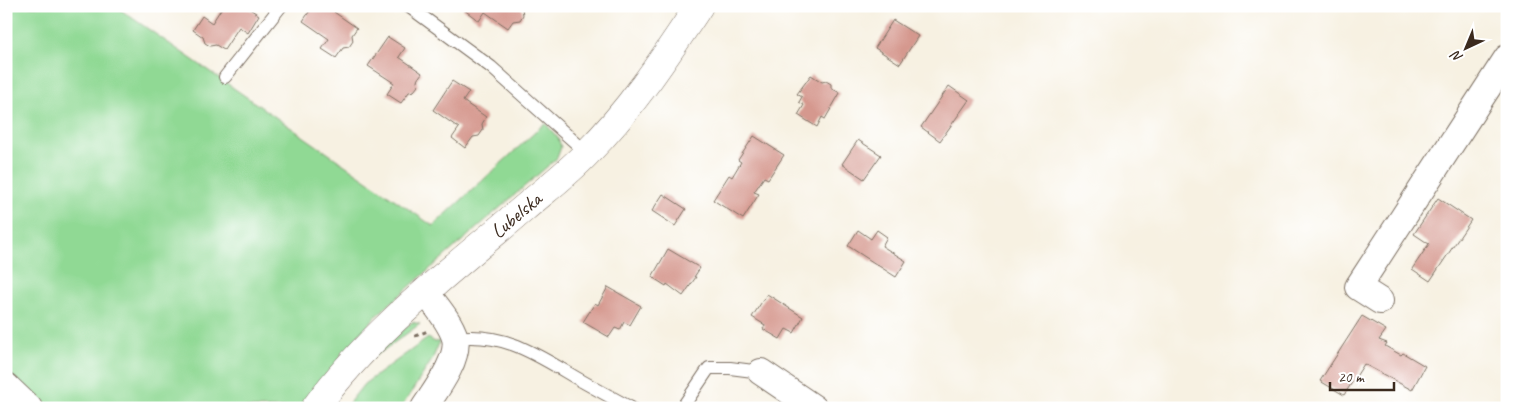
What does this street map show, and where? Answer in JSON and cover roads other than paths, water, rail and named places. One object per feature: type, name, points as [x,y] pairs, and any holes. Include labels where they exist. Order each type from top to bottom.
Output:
[{"type":"street","name":"Lubelska","points":[[315,408],[361,352],[426,291],[563,176],[587,153],[632,103],[700,6]]},
{"type":"street","points":[[1380,301],[1358,287],[1507,58]]},
{"type":"street","points":[[424,408],[451,363],[455,350],[455,338],[426,291]]},
{"type":"street","points":[[761,372],[814,408]]},
{"type":"street","points":[[6,386],[29,408]]},
{"type":"lane","points":[[225,77],[281,6]]},
{"type":"lane","points":[[408,6],[491,67],[587,153]]},
{"type":"lane","points":[[455,338],[471,336],[498,339],[533,352],[631,408]]},
{"type":"lane","points":[[682,408],[709,368],[730,368],[761,372]]}]
